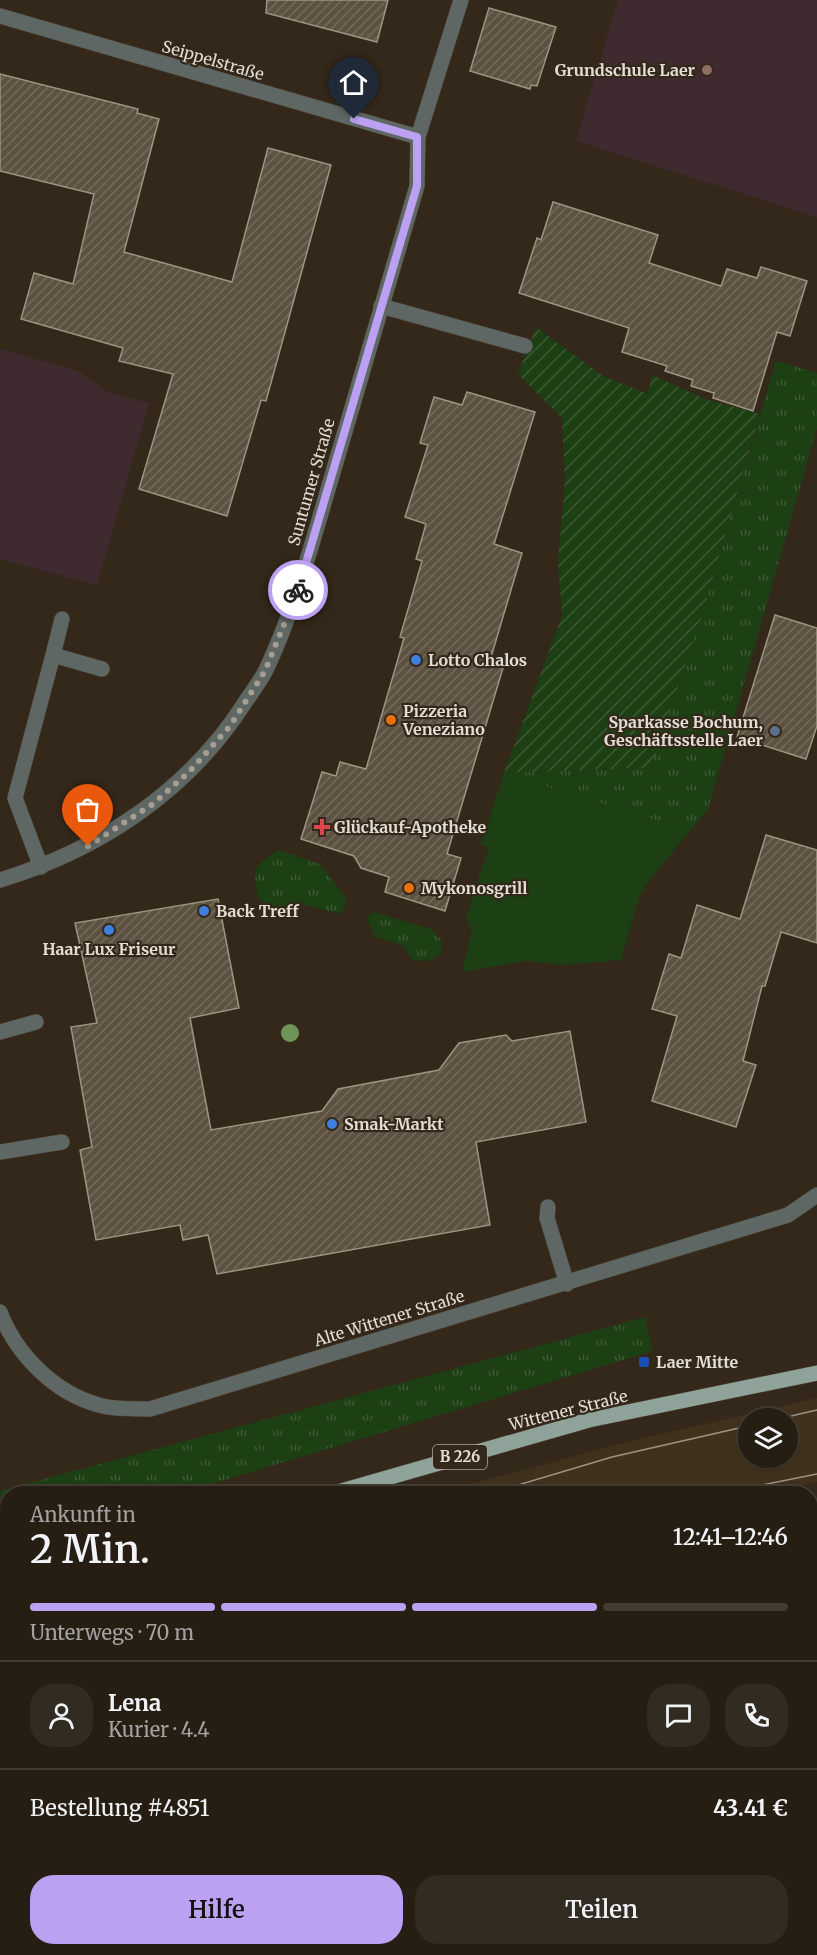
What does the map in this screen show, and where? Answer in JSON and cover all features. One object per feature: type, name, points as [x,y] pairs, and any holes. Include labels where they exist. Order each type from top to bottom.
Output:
[{"type":"main road","name":"Wittener Straße","points":[[359,1486],[589,1420],[817,1372]]},
{"type":"street","name":"Suntumer Straße","points":[[0,880],[41,867],[88,846],[153,804],[190,771],[230,726],[265,671],[298,588],[417,186],[417,137],[460,0]]},
{"type":"street","name":"Seippelstraße","points":[[0,16],[417,137]]},
{"type":"street","points":[[381,306],[525,346]]},
{"type":"street","points":[[41,867],[15,798],[62,619]]},
{"type":"street","points":[[53,655],[102,669]]},
{"type":"street","points":[[0,1032],[36,1022]]},
{"type":"street","points":[[0,1152],[62,1142]]},
{"type":"street","name":"Alte Wittener Straße","points":[[0,1312],[15,1341],[28,1359],[55,1384],[99,1405],[150,1409],[788,1215],[817,1195]]},
{"type":"street","points":[[548,1207],[547,1218],[567,1284]]},
{"type":"shaded area","name":"Grundschule Laer","points":[[618,0],[817,0],[817,217],[576,141]]},
{"type":"shaded area","points":[[0,349],[76,370],[110,393],[149,403],[97,585],[0,559]]},
{"type":"shaded area","points":[[817,1398],[817,1482],[798,1486],[463,1486],[627,1442],[738,1416],[738,1468],[798,1468],[798,1408],[774,1408]]},
{"type":"green space","points":[[536,327],[603,376],[648,394],[652,375],[708,400],[760,414],[701,618],[651,768],[504,773],[562,616],[558,561],[565,481],[562,418],[518,374]]},
{"type":"green space","points":[[776,361],[817,373],[817,428],[708,809],[648,882],[462,972],[472,931],[466,918],[489,847],[481,844],[504,773],[651,768],[701,618]]},
{"type":"green space","points":[[504,773],[688,830],[648,882],[639,898],[621,960],[563,965],[526,961],[462,972],[472,931],[466,918],[489,847],[481,844]]},
{"type":"green space","points":[[279,850],[320,864],[347,899],[341,914],[300,904],[275,909],[258,898],[257,868]]},
{"type":"green space","points":[[373,912],[431,929],[441,940],[441,954],[430,961],[412,960],[403,945],[375,937],[368,921],[369,915]]},
{"type":"green space","points":[[645,1317],[653,1351],[205,1486],[19,1486]]},
{"type":"building","points":[[267,0],[388,0],[377,42],[266,13]]},
{"type":"building","points":[[489,8],[556,27],[537,86],[531,85],[530,89],[470,71]]},
{"type":"building","points":[[0,74],[138,109],[137,113],[159,119],[124,252],[232,282],[268,148],[331,165],[266,401],[261,400],[227,516],[139,489],[173,374],[119,361],[123,348],[21,319],[34,273],[73,284],[94,194],[0,171]]},
{"type":"building","points":[[553,202],[658,235],[649,263],[721,286],[727,269],[757,278],[761,267],[807,281],[790,336],[777,332],[753,411],[713,398],[714,393],[691,386],[693,380],[665,371],[667,366],[622,352],[629,328],[519,293],[537,238],[541,240]]},
{"type":"building","points":[[467,392],[535,412],[494,544],[522,553],[489,664],[503,668],[447,854],[461,858],[445,911],[385,892],[389,877],[361,868],[354,856],[301,839],[322,772],[336,776],[340,762],[366,769],[404,638],[400,637],[422,561],[416,559],[426,524],[405,517],[428,445],[420,443],[434,397],[462,405]]},
{"type":"building","points":[[775,615],[817,628],[817,726],[806,759],[737,737]]},
{"type":"building","points":[[766,835],[817,850],[817,943],[781,932],[765,986],[762,986],[743,1061],[756,1065],[736,1127],[652,1101],[677,1016],[652,1009],[669,954],[681,958],[697,905],[740,919]]},
{"type":"building","points":[[218,899],[239,1008],[190,1018],[211,1130],[322,1111],[338,1089],[439,1070],[459,1043],[506,1035],[512,1041],[570,1031],[586,1122],[476,1142],[490,1225],[217,1274],[208,1235],[183,1240],[180,1225],[96,1240],[80,1150],[92,1147],[71,1027],[97,1023],[75,923]]},
{"type":"tram line","points":[[798,1414],[817,1410]]},
{"type":"tram line","points":[[515,1486],[612,1457],[738,1428]]},
{"type":"tram line","points":[[756,1486],[817,1474]]},
{"type":"way so far","points":[[88,846],[153,804],[190,771],[230,726],[265,671],[298,590]]},
{"type":"place","name":"Grundschule Laer","points":[[707,70]]},
{"type":"place","name":"Lotto Chalos","points":[[416,660]]},
{"type":"place","name":"Pizzeria Veneziano","points":[[391,720]]},
{"type":"place","name":"Sparkasse Bochum, Geschäftsstelle Laer","points":[[775,731]]},
{"type":"place","name":"Glückauf-Apotheke","points":[[322,827]]},
{"type":"place","name":"Mykonosgrill","points":[[409,888]]},
{"type":"place","name":"Back Treff","points":[[204,911]]},
{"type":"place","name":"Haar Lux Friseur","points":[[109,930]]},
{"type":"place","name":"Smak-Markt","points":[[332,1124]]},
{"type":"place","name":"Laer Mitte","points":[[644,1362]]},
{"type":"route","points":[[298,590],[417,186],[417,137],[354,119]]}]
